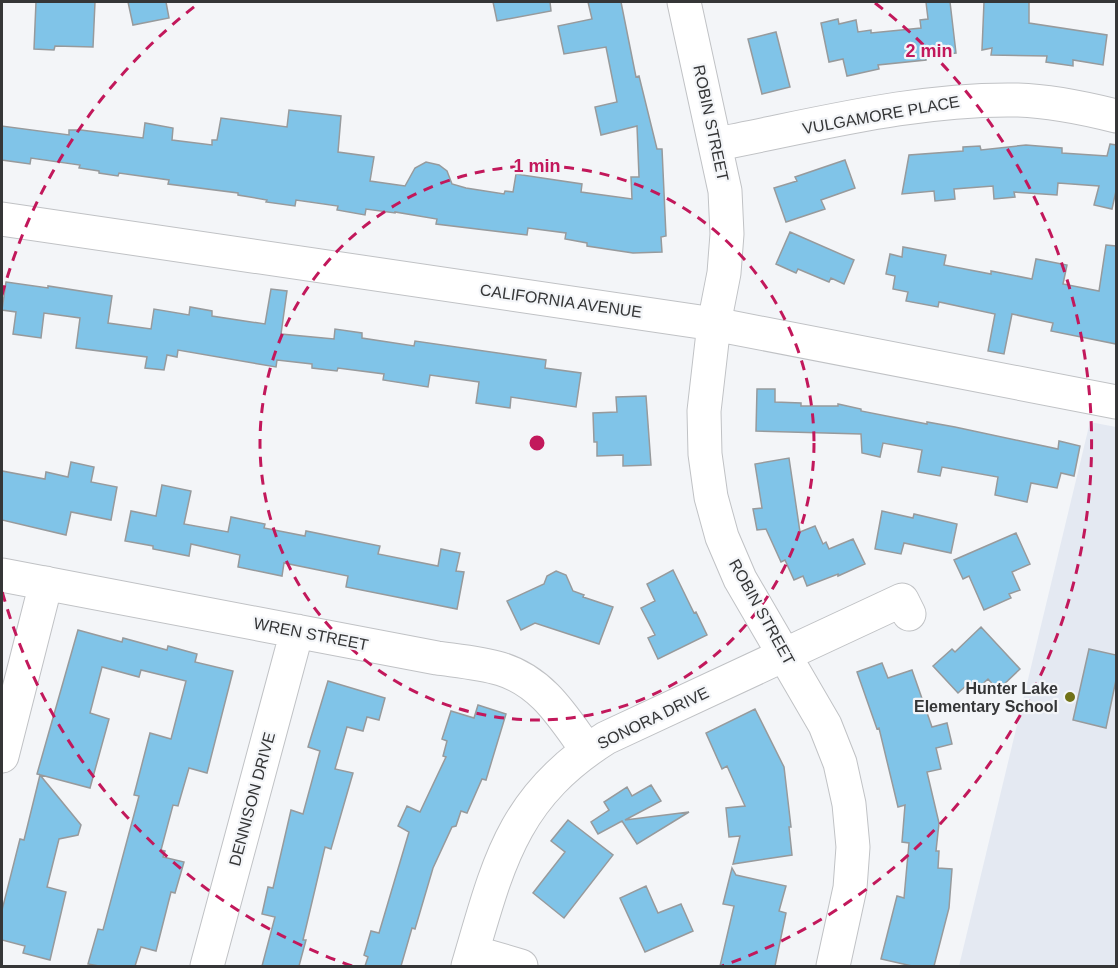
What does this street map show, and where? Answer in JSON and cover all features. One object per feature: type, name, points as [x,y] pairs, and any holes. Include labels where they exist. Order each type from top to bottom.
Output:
[{"type":"street","name":"ROBIN STREET","points":[[684,2],[717,144],[725,191],[727,234],[724,273],[714,324],[704,411],[705,454],[711,497],[722,537],[740,579],[825,725],[840,763],[849,804],[853,847],[850,888],[833,966]]},
{"type":"street","name":"VULGAMORE PLACE","points":[[717,144],[919,105],[969,100],[1020,100],[1071,105],[1116,116]]},
{"type":"street","name":"CALIFORNIA AVENUE","points":[[2,219],[714,324],[1116,402]]},
{"type":"street","name":"WREN STREET","points":[[2,575],[500,668],[520,676],[538,688],[555,706],[587,750]]},
{"type":"street","points":[[2,756],[46,583]]},
{"type":"street","name":"SONORA DRIVE","points":[[470,959],[497,871],[512,835],[532,804],[555,777],[587,750],[606,738],[903,600],[909,614]]},
{"type":"street","name":"DENNISON DRIVE","points":[[207,966],[297,631]]},
{"type":"street","points":[[470,959],[521,966]]},
{"type":"shaded area","name":"Hunter Lake Elementary School","points":[[1090,422],[1116,427],[1116,966],[959,966]]},
{"type":"building","points":[[36,2],[95,2],[93,47],[55,46],[54,50],[34,49]]},
{"type":"building","points":[[128,2],[166,2],[169,18],[133,25]]},
{"type":"building","points":[[493,2],[550,2],[551,11],[497,21]]},
{"type":"building","points":[[588,2],[621,2],[636,77],[639,76],[657,149],[662,149],[666,236],[661,237],[662,252],[633,253],[587,246],[587,243],[565,239],[566,233],[528,228],[527,235],[436,224],[437,219],[395,212],[366,209],[365,215],[337,210],[338,206],[296,200],[295,206],[266,202],[267,200],[238,195],[238,193],[168,184],[169,180],[119,173],[118,176],[99,173],[99,171],[79,168],[80,165],[31,158],[30,164],[2,160],[2,126],[69,135],[69,130],[81,130],[143,138],[145,123],[173,128],[172,140],[212,145],[212,140],[217,140],[221,118],[287,127],[289,110],[341,116],[338,152],[374,157],[370,181],[405,186],[415,168],[426,162],[439,165],[447,171],[452,184],[466,188],[504,194],[505,191],[513,192],[516,174],[582,184],[581,192],[632,199],[631,177],[639,177],[637,126],[601,135],[595,107],[617,102],[606,47],[564,54],[558,26],[592,19]]},
{"type":"building","points":[[926,2],[950,2],[956,53],[926,56],[926,60],[878,65],[879,69],[847,76],[843,59],[829,62],[821,23],[838,19],[839,24],[856,20],[858,32],[871,30],[871,33],[921,28],[920,20],[928,19]]},
{"type":"building","points":[[984,2],[1029,2],[1029,23],[1107,35],[1103,65],[1073,60],[1073,66],[1046,62],[1047,56],[991,55],[992,48],[982,50]]},
{"type":"building","points":[[776,32],[790,87],[762,94],[748,39]]},
{"type":"building","points":[[1110,144],[1116,145],[1116,191],[1112,209],[1094,205],[1099,186],[1058,183],[1057,195],[1014,192],[1015,197],[994,199],[993,186],[954,189],[955,199],[935,201],[934,191],[902,194],[909,155],[963,151],[963,147],[980,146],[981,150],[1026,145],[1062,148],[1062,153],[1107,156]]},
{"type":"building","points":[[845,160],[855,188],[821,200],[825,209],[786,222],[774,188],[797,181],[795,177]]},
{"type":"building","points":[[790,232],[854,260],[844,284],[831,278],[829,282],[798,269],[796,273],[776,264]]},
{"type":"building","points":[[1106,245],[1116,246],[1116,344],[1051,331],[1053,323],[1012,314],[1004,354],[988,351],[995,314],[939,302],[938,307],[906,301],[908,292],[893,289],[895,276],[886,274],[890,254],[902,257],[903,247],[946,255],[944,265],[1032,279],[1036,259],[1067,265],[1063,284],[1099,291]]},
{"type":"building","points":[[6,282],[112,296],[108,323],[151,329],[154,309],[189,315],[190,307],[212,311],[212,316],[265,324],[271,289],[287,291],[281,334],[334,339],[335,329],[362,333],[362,338],[414,346],[415,341],[546,360],[545,368],[581,373],[576,407],[511,397],[510,408],[476,403],[479,382],[430,375],[428,387],[383,380],[384,374],[338,368],[337,371],[312,368],[312,364],[277,360],[276,367],[178,350],[177,357],[167,355],[164,370],[145,368],[147,357],[76,348],[80,318],[44,313],[41,338],[13,334],[16,312],[2,310]]},
{"type":"building","points":[[757,389],[775,389],[775,402],[801,403],[801,406],[838,406],[838,404],[861,409],[861,411],[955,427],[1058,449],[1059,441],[1080,446],[1074,476],[1061,473],[1057,488],[1031,483],[1027,502],[995,495],[998,477],[942,467],[940,476],[918,472],[922,450],[883,443],[880,457],[862,453],[861,434],[756,431]]},
{"type":"building","points":[[646,396],[651,465],[623,466],[623,455],[597,456],[593,413],[617,412],[616,397]]},
{"type":"building","points":[[789,458],[800,532],[815,526],[823,544],[826,542],[829,549],[853,539],[865,564],[807,586],[803,576],[794,580],[785,560],[781,562],[766,529],[757,530],[753,509],[762,508],[755,464]]},
{"type":"building","points":[[71,462],[94,467],[91,482],[117,487],[111,520],[71,512],[66,535],[2,520],[2,471],[45,479],[46,472],[68,477]]},
{"type":"building","points":[[162,485],[191,491],[184,524],[228,532],[231,517],[265,524],[264,528],[305,536],[306,531],[380,546],[378,554],[438,566],[441,549],[460,553],[456,571],[464,572],[457,609],[346,587],[348,576],[284,563],[282,576],[238,567],[240,555],[191,544],[189,556],[125,541],[131,511],[156,516]]},
{"type":"building","points":[[882,511],[913,518],[914,514],[957,524],[951,553],[904,543],[901,554],[875,549]]},
{"type":"building","points":[[1016,533],[1030,564],[1012,572],[1020,590],[1009,594],[1011,598],[984,610],[969,576],[963,579],[954,560]]},
{"type":"building","points":[[673,570],[707,635],[658,659],[648,638],[655,635],[641,608],[655,601],[647,584]]},
{"type":"building","points":[[556,571],[566,575],[573,591],[584,595],[583,597],[613,607],[599,644],[535,623],[521,630],[507,601],[544,584],[547,576]]},
{"type":"building","points":[[981,627],[1020,669],[998,690],[988,679],[975,691],[968,684],[958,693],[933,666],[952,649],[955,652]]},
{"type":"building","points":[[78,630],[122,642],[123,638],[167,650],[168,646],[197,654],[195,662],[233,671],[207,773],[189,768],[178,806],[173,805],[161,850],[165,851],[163,857],[184,862],[175,893],[171,892],[156,951],[141,947],[135,966],[88,964],[98,929],[103,930],[139,796],[134,795],[150,733],[171,739],[186,681],[141,670],[139,677],[102,667],[90,713],[109,719],[90,788],[37,774]]},
{"type":"building","points":[[1089,649],[1116,655],[1116,680],[1106,728],[1073,720]]},
{"type":"building","points":[[882,663],[888,678],[912,670],[932,727],[947,723],[952,744],[936,748],[941,769],[927,772],[939,823],[936,851],[939,851],[938,868],[952,869],[949,908],[934,966],[912,966],[881,959],[897,896],[904,898],[909,843],[902,842],[905,805],[898,807],[879,728],[877,729],[857,672]]},
{"type":"building","points":[[328,681],[385,698],[379,720],[367,717],[363,731],[347,727],[335,769],[353,773],[331,849],[325,847],[299,966],[262,966],[275,917],[262,914],[268,887],[273,888],[291,810],[303,814],[320,751],[308,747]]},
{"type":"building","points":[[478,705],[506,714],[486,780],[482,779],[467,813],[461,811],[456,826],[452,827],[433,868],[415,929],[412,928],[401,966],[365,966],[368,957],[364,955],[371,931],[379,933],[409,832],[398,826],[407,806],[420,812],[446,757],[443,756],[447,741],[442,739],[451,711],[474,718]]},
{"type":"building","points":[[755,709],[784,767],[792,855],[733,864],[740,836],[729,837],[726,808],[745,806],[727,766],[722,769],[706,733]]},
{"type":"building","points":[[40,775],[81,825],[78,835],[59,839],[47,887],[66,892],[50,960],[23,953],[25,946],[2,940],[2,910],[20,839],[24,840]]},
{"type":"building","points":[[651,785],[661,801],[625,820],[689,812],[637,844],[622,821],[598,834],[591,822],[609,810],[604,802],[627,787],[632,796]]},
{"type":"building","points":[[568,820],[613,855],[564,918],[533,893],[565,852],[551,841]]},
{"type":"building","points":[[732,868],[736,875],[786,886],[779,911],[786,913],[775,966],[720,966],[734,906],[723,904]]},
{"type":"building","points":[[646,886],[658,913],[681,904],[693,931],[645,952],[620,898]]},
{"type":"place","name":"Hunter Lake Elementary School","points":[[1070,697]]}]
